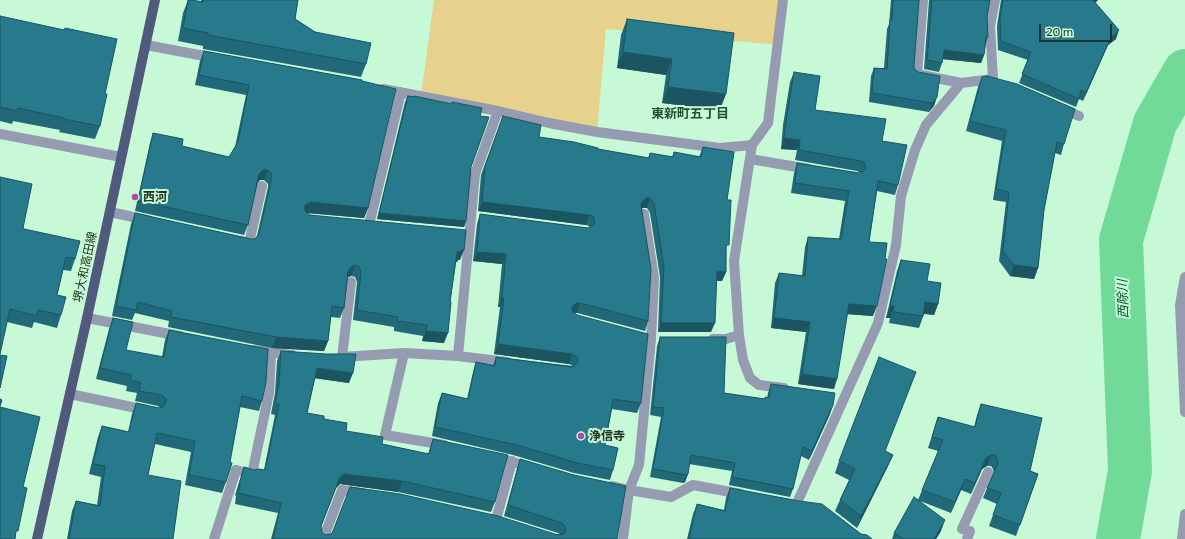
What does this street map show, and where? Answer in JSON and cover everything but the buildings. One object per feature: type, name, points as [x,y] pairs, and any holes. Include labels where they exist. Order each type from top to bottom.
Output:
[{"type":"main road","name":"堺大和高田線","points":[[37,539],[87,318],[155,0]]},
{"type":"street","points":[[783,0],[768,123],[752,145],[734,261],[739,335],[743,360],[750,378],[759,385],[790,389]]},
{"type":"street","points":[[923,0],[917,74],[961,83],[997,80],[990,26],[995,0]]},
{"type":"street","points":[[146,45],[225,60]]},
{"type":"street","points":[[809,507],[793,504],[841,396],[878,323],[896,245],[901,196],[915,150],[926,125],[961,83]]},
{"type":"street","points":[[370,86],[498,111],[549,123],[612,134],[720,148],[752,145]]},
{"type":"street","points":[[369,225],[401,92]]},
{"type":"street","points":[[1050,104],[1079,116]]},
{"type":"street","points":[[458,356],[466,234],[475,217],[475,174],[498,111]]},
{"type":"street","points":[[0,134],[121,157]]},
{"type":"street","points":[[750,159],[818,171]]},
{"type":"street","points":[[233,239],[248,243],[262,186]]},
{"type":"street","points":[[110,212],[157,222]]},
{"type":"street","points":[[623,539],[629,490],[639,465],[651,338],[654,278],[644,214]]},
{"type":"street","points":[[1185,277],[1180,305],[1185,412]]},
{"type":"street","points":[[342,357],[351,282]]},
{"type":"street","points":[[87,318],[187,337]]},
{"type":"street","points":[[704,339],[726,339],[739,335]]},
{"type":"street","points":[[240,348],[271,354],[301,356]]},
{"type":"street","points":[[404,353],[384,435],[450,447]]},
{"type":"street","points":[[329,358],[404,353],[458,356],[513,363]]},
{"type":"street","points":[[214,539],[236,470],[252,474],[270,393],[271,354]]},
{"type":"street","points":[[70,394],[156,412]]},
{"type":"street","points":[[481,454],[542,470]]},
{"type":"street","points":[[496,520],[512,461]]},
{"type":"street","points":[[967,539],[970,531],[962,529],[988,472]]},
{"type":"street","points":[[601,484],[671,497],[693,484],[752,496]]},
{"type":"street","points":[[323,539],[342,490],[374,495]]},
{"type":"street","points":[[1182,539],[1185,514]]},
{"type":"shaded area","points":[[434,0],[783,0],[778,45],[606,29],[597,132],[421,95]]},
{"type":"waterway","name":"西除川","points":[[1118,539],[1130,471],[1121,240],[1155,123],[1185,71]]},
{"type":"place","name":"西河","points":[[135,197]]},
{"type":"place","name":"浄信寺","points":[[581,436]]},
{"type":"district","name":"東新町五丁目","points":[[690,114]]}]
